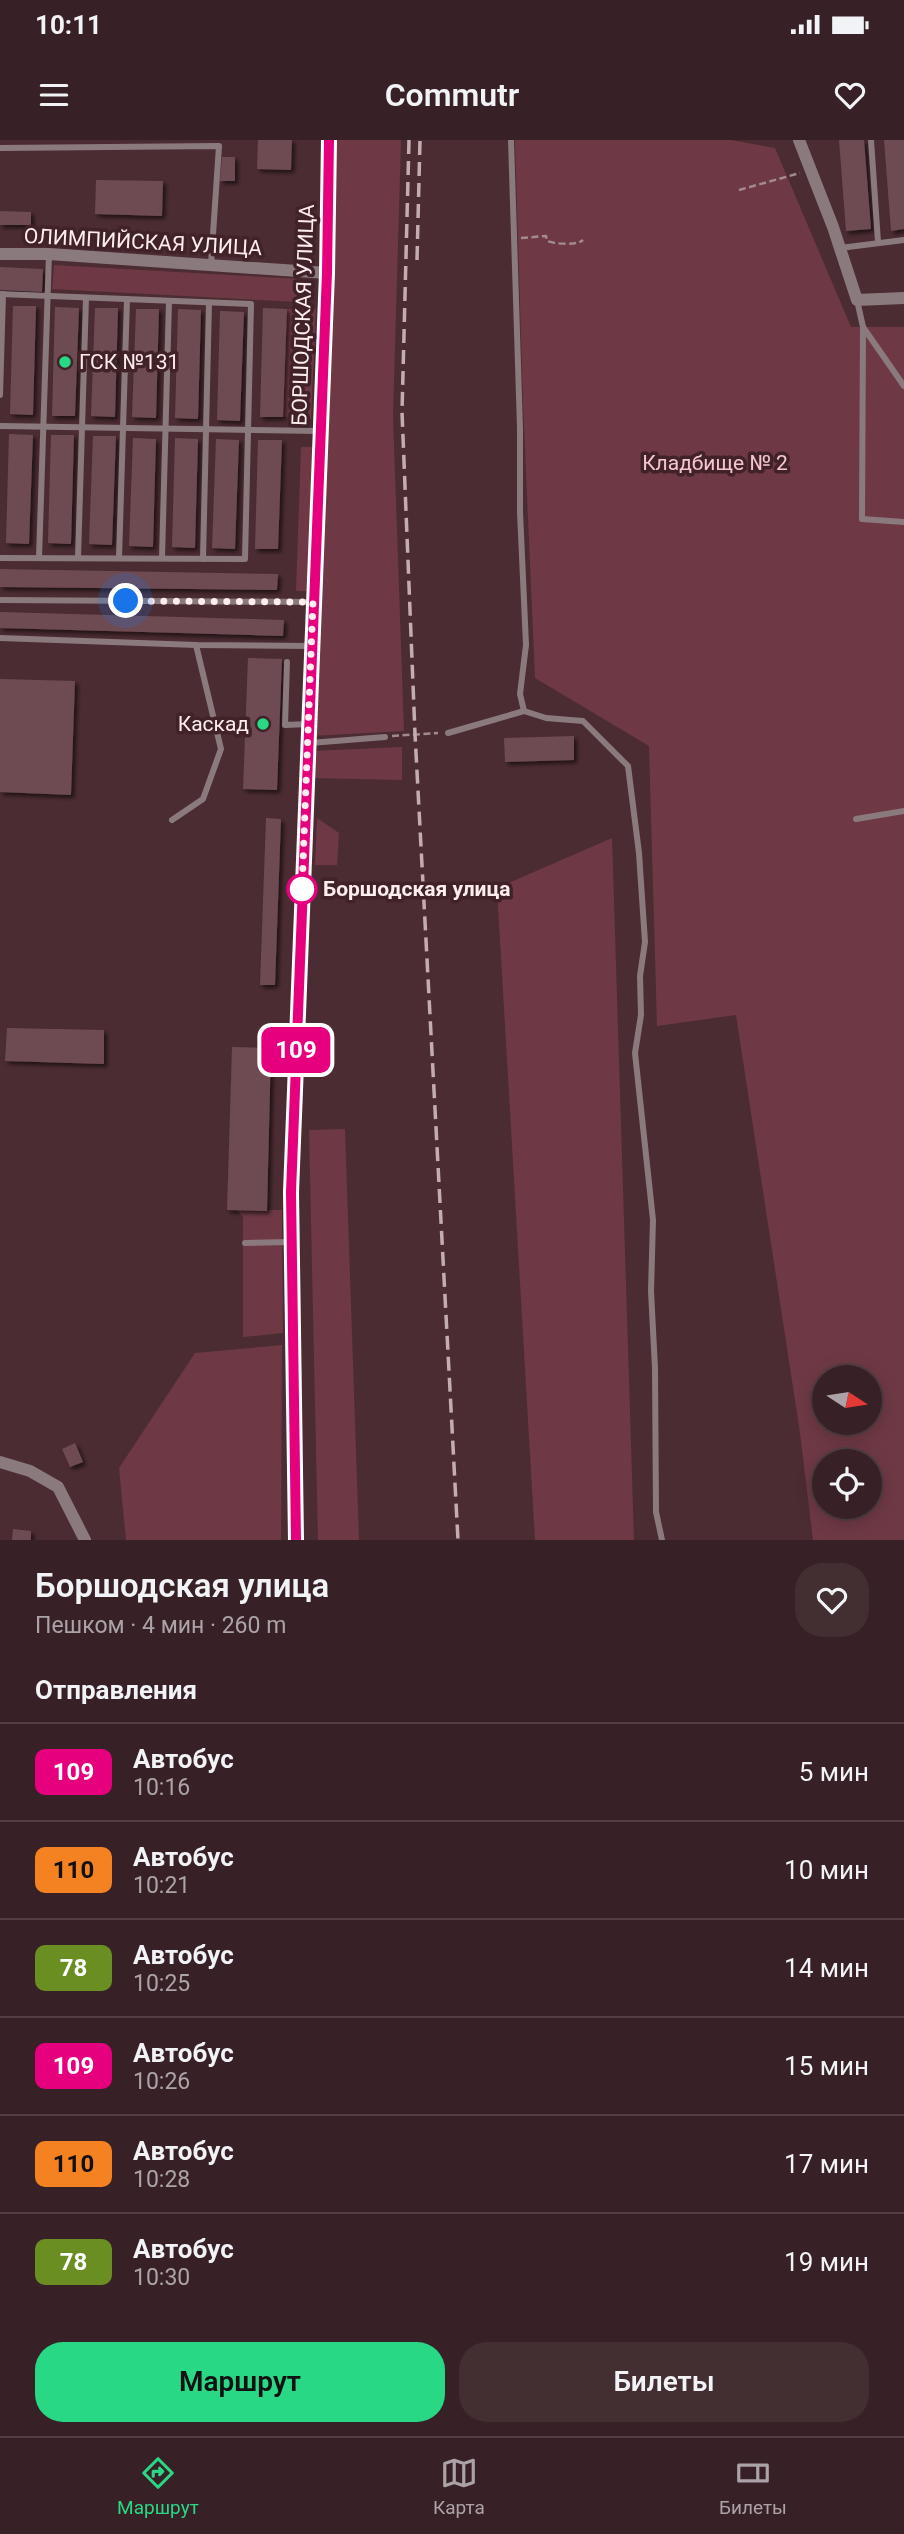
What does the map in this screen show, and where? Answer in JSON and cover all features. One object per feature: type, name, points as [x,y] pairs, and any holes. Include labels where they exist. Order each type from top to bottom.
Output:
[{"type":"street","name":"БОРШОДСКАЯ УЛИЦА","points":[[296,1540],[290,1242],[327,273],[329,140]]},
{"type":"street","points":[[799,140],[856,299],[904,298]]},
{"type":"street","name":"ОЛИМПИЙСКАЯ УЛИЦА","points":[[0,254],[49,254],[327,273]]},
{"type":"street","points":[[0,1462],[30,1471],[58,1488],[85,1540]]},
{"type":"lane","points":[[511,140],[526,645],[520,694],[524,711]]},
{"type":"lane","points":[[870,140],[878,242]]},
{"type":"lane","points":[[0,148],[219,146],[211,264]]},
{"type":"lane","points":[[839,248],[904,240]]},
{"type":"lane","points":[[39,558],[49,254]]},
{"type":"lane","points":[[0,395],[2,294],[251,304],[245,559],[0,558]]},
{"type":"lane","points":[[78,558],[86,298]]},
{"type":"lane","points":[[119,558],[127,299]]},
{"type":"lane","points":[[856,299],[863,327],[862,519],[904,522]]},
{"type":"lane","points":[[162,558],[169,301]]},
{"type":"lane","points":[[203,558],[209,303]]},
{"type":"lane","points":[[863,327],[904,386]]},
{"type":"lane","points":[[0,426],[320,430]]},
{"type":"lane","points":[[0,600],[313,602]]},
{"type":"lane","points":[[0,638],[311,646]]},
{"type":"lane","points":[[173,820],[203,799],[221,749],[196,645]]},
{"type":"lane","points":[[287,662],[285,725],[308,724]]},
{"type":"lane","points":[[449,733],[524,711],[546,718],[583,721],[628,766],[639,853],[645,942],[635,1053],[653,1220],[651,1291],[655,1368],[656,1512],[662,1540]]},
{"type":"lane","points":[[307,743],[385,737]]},
{"type":"lane","points":[[856,819],[904,811]]},
{"type":"lane","points":[[271,1065],[295,1066]]},
{"type":"lane","points":[[245,1243],[290,1242]]},
{"type":"path","points":[[739,190],[810,171]]},
{"type":"path","points":[[514,240],[546,236],[547,241],[555,243],[579,243],[583,240]]},
{"type":"path","points":[[385,737],[449,733]]},
{"type":"green space","points":[[334,140],[401,140],[393,416],[404,731],[312,736]]},
{"type":"green space","name":"Кладбище № 2","points":[[515,140],[731,140],[775,148],[851,327],[904,327],[904,1540],[813,1540],[800,1433],[736,1015],[657,1026],[649,746],[535,678]]},
{"type":"green space","points":[[54,265],[299,279],[297,302],[52,289]]},
{"type":"green space","points":[[305,308],[316,309],[311,419],[300,419]]},
{"type":"green space","points":[[287,309],[298,309],[294,418],[283,417]]},
{"type":"green space","points":[[301,447],[312,447],[307,591],[296,591]]},
{"type":"green space","points":[[402,747],[402,780],[312,778],[312,751]]},
{"type":"green space","points":[[317,818],[339,833],[337,865],[315,865]]},
{"type":"green space","points":[[612,838],[634,1540],[535,1540],[497,888]]},
{"type":"green space","points":[[345,1129],[359,1540],[318,1540],[309,1130]]},
{"type":"green space","points":[[237,1210],[282,1210],[283,1333],[243,1337],[243,1217]]},
{"type":"green space","points":[[282,1345],[281,1540],[126,1540],[119,1468],[195,1353]]},
{"type":"building","points":[[258,140],[292,140],[291,170],[257,169]]},
{"type":"building","points":[[839,140],[864,140],[871,229],[846,231]]},
{"type":"building","points":[[884,140],[904,140],[904,229],[891,231]]},
{"type":"building","points":[[222,157],[235,157],[235,181],[220,181]]},
{"type":"building","points":[[96,180],[163,181],[162,216],[95,214]]},
{"type":"building","points":[[0,211],[31,212],[31,225],[0,225]]},
{"type":"building","points":[[0,267],[43,269],[42,292],[0,290]]},
{"type":"building","points":[[13,306],[36,306],[33,415],[10,414]]},
{"type":"building","name":"ГСК №131","points":[[55,307],[79,308],[75,416],[52,416]]},
{"type":"building","points":[[95,308],[118,308],[115,417],[91,416]]},
{"type":"building","points":[[263,308],[287,309],[283,417],[260,417]]},
{"type":"building","points":[[136,309],[159,309],[156,418],[132,417]]},
{"type":"building","points":[[178,309],[201,310],[198,419],[175,418]]},
{"type":"building","points":[[220,311],[244,312],[240,421],[217,420]]},
{"type":"building","points":[[9,434],[33,435],[29,544],[6,543]]},
{"type":"building","points":[[51,435],[74,435],[71,544],[48,543]]},
{"type":"building","points":[[93,436],[116,436],[112,545],[89,544]]},
{"type":"building","points":[[133,438],[156,439],[153,547],[129,546]]},
{"type":"building","points":[[175,438],[198,439],[195,548],[172,547]]},
{"type":"building","points":[[216,439],[239,440],[235,549],[212,548]]},
{"type":"building","points":[[258,440],[282,440],[278,549],[255,549]]},
{"type":"building","points":[[0,569],[278,574],[277,590],[0,587]]},
{"type":"building","points":[[0,612],[284,620],[283,636],[0,628]]},
{"type":"building","name":"Каскад","points":[[248,658],[282,659],[277,790],[243,789]]},
{"type":"building","points":[[0,679],[75,681],[71,795],[0,792]]},
{"type":"building","points":[[574,736],[574,760],[505,762],[504,738]]},
{"type":"building","points":[[266,818],[281,819],[275,985],[260,985]]},
{"type":"building","points":[[7,1028],[104,1030],[104,1064],[5,1061]]},
{"type":"building","points":[[232,1047],[271,1048],[267,1211],[227,1210]]},
{"type":"building","points":[[75,1443],[83,1462],[70,1467],[62,1449]]},
{"type":"building","points":[[13,1529],[31,1531],[31,1540],[12,1540]]},
{"type":"railway","points":[[409,140],[402,412],[415,734],[458,1540]]},
{"type":"railway","points":[[417,260],[420,140]]},
{"type":"bus line","name":"109","points":[[296,1540],[292,1413],[291,1192],[327,273],[329,140]]},
{"type":"place","name":"ГСК №131","points":[[65,362]]},
{"type":"place","name":"Каскад","points":[[263,724]]},
{"type":"place","name":"Боршодская улица","points":[[302,889]]},
{"type":"route","points":[[126,601],[313,602],[302,889]]}]
